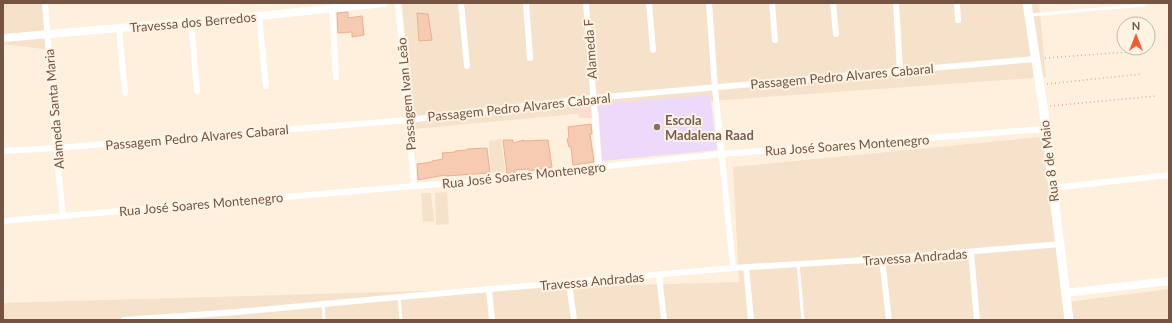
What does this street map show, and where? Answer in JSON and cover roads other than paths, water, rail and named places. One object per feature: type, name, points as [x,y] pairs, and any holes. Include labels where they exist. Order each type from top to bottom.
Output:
[{"type":"main road","name":"Rua 8 de Maio","points":[[1027,3],[1043,106],[1069,320]]},
{"type":"street","name":"Alameda Santa Maria","points":[[45,3],[56,148],[63,216]]},
{"type":"street","name":"Travessa dos Berredos","points":[[3,38],[259,16],[384,3]]},
{"type":"street","name":"Passagem Ivan Leão","points":[[398,3],[414,186]]},
{"type":"street","points":[[461,3],[467,66]]},
{"type":"street","points":[[526,3],[530,58]]},
{"type":"street","name":"Alameda F","points":[[586,3],[599,167]]},
{"type":"street","points":[[649,3],[653,50]]},
{"type":"street","points":[[709,3],[715,88],[733,268]]},
{"type":"street","points":[[772,3],[775,40]]},
{"type":"street","points":[[833,3],[836,34]]},
{"type":"street","points":[[896,3],[900,70]]},
{"type":"street","points":[[957,3],[958,20]]},
{"type":"street","points":[[332,8],[336,77]]},
{"type":"street","points":[[259,16],[266,86]]},
{"type":"street","points":[[191,22],[197,91]]},
{"type":"street","points":[[119,28],[124,94]]},
{"type":"street","name":"Passagem Pedro Alvares Cabaral","points":[[3,151],[408,120],[593,98],[1035,58]]},
{"type":"street","name":"Rua José Soares Montenegro","points":[[3,221],[414,186],[506,180],[599,167],[722,154],[1045,129]]},
{"type":"street","points":[[1052,188],[1169,175]]},
{"type":"street","name":"Travessa Andradas","points":[[124,320],[158,319],[733,268],[882,260],[1060,244]]},
{"type":"street","points":[[970,253],[977,320]]},
{"type":"street","points":[[882,260],[889,320]]},
{"type":"street","points":[[746,267],[751,320]]},
{"type":"street","points":[[659,275],[664,320]]},
{"type":"street","points":[[1065,292],[1169,281]]},
{"type":"street","points":[[569,283],[574,320]]},
{"type":"street","points":[[489,289],[492,320]]},
{"type":"street","points":[[237,312],[238,320]]},
{"type":"lane","points":[[1028,15],[1144,5]]},
{"type":"lane","points":[[798,264],[803,320]]},
{"type":"lane","points":[[399,297],[401,320]]},
{"type":"lane","points":[[323,304],[324,320]]},
{"type":"place","name":"Escola Madalena Raad","points":[[657,127]]}]
